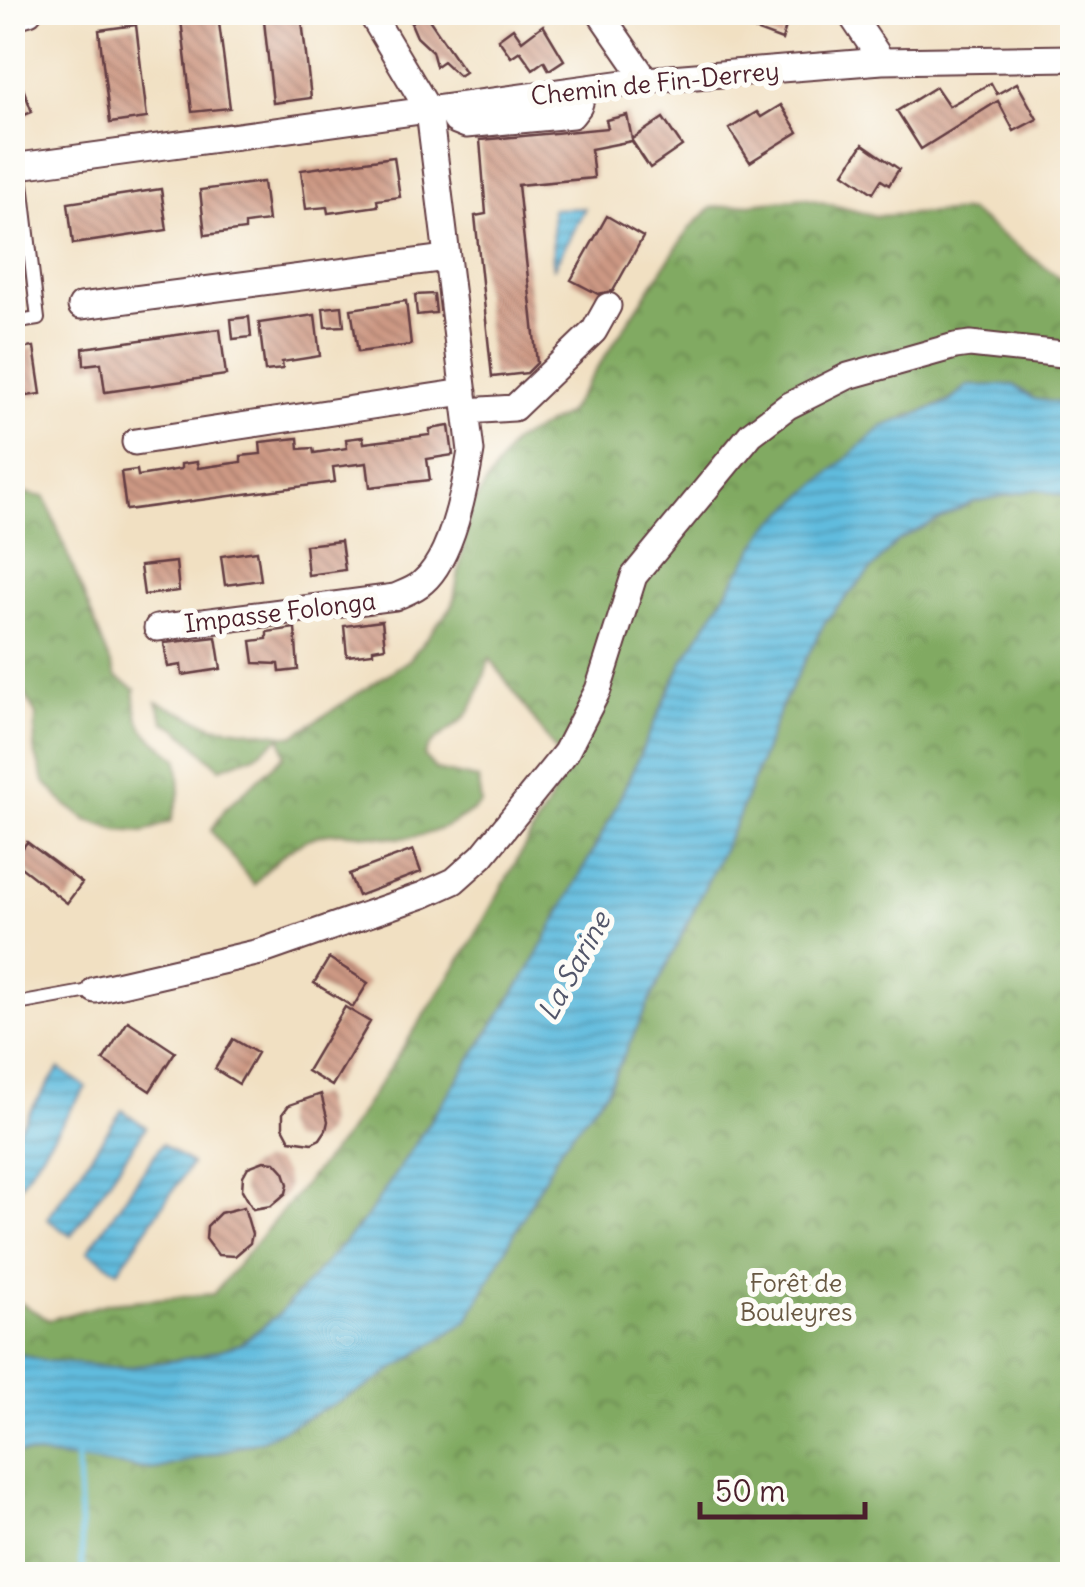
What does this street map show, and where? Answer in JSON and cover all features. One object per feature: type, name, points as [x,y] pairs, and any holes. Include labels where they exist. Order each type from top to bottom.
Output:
[{"type":"street","points":[[12,18],[29,12]]},
{"type":"street","points":[[370,12],[439,109]]},
{"type":"street","points":[[600,12],[646,80]]},
{"type":"street","points":[[848,12],[882,61]]},
{"type":"street","name":"Chemin de Fin-Derrey","points":[[16,167],[646,80],[882,61],[1072,58]]},
{"type":"street","name":"Impasse Folonga","points":[[157,628],[395,597],[422,583],[436,564],[463,502],[471,451],[446,258],[439,109]]},
{"type":"street","points":[[81,306],[446,258]]},
{"type":"street","points":[[135,442],[465,402],[514,408],[593,332],[608,306]]},
{"type":"street","points":[[94,990],[260,952],[423,895],[466,872],[536,792],[578,732],[598,690],[626,594],[644,560],[751,434],[788,406],[848,376],[954,346],[970,344],[1072,355]]},
{"type":"lane","name":"Chemin de Fin-Derrey","points":[[12,323],[38,319],[16,167]]},
{"type":"lane","points":[[12,1006],[94,990]]},
{"type":"green space","points":[[805,198],[875,216],[969,211],[1072,287],[1072,405],[1034,399],[1014,385],[967,386],[949,401],[882,427],[683,661],[611,817],[530,969],[367,1217],[279,1314],[240,1344],[196,1357],[124,1368],[44,1361],[13,1352],[12,1298],[49,1320],[109,1303],[213,1294],[348,1132],[470,945],[568,768],[490,658],[469,712],[433,742],[424,756],[436,770],[478,779],[481,804],[444,827],[413,837],[319,835],[283,855],[254,885],[211,831],[225,809],[285,755],[281,737],[255,755],[220,768],[177,728],[164,722],[157,702],[213,726],[293,736],[409,660],[453,605],[470,509],[513,442],[567,414],[689,229],[711,208]]},
{"type":"green space","name":"Forêt de Bouleyres","points":[[1037,489],[1072,499],[1072,1574],[13,1574],[13,1452],[154,1470],[262,1440],[367,1387],[466,1321],[561,1147],[607,1090],[738,818],[782,705],[826,620],[897,541],[973,502]]},
{"type":"green space","points":[[12,491],[45,497],[116,677],[135,689],[137,713],[145,730],[178,759],[180,793],[171,821],[145,832],[117,830],[87,820],[44,781],[34,749],[36,715],[13,671]]},
{"type":"water","points":[[585,208],[553,269],[552,209]]},
{"type":"water","name":"La Sarine","points":[[1014,385],[1034,399],[1072,405],[1072,499],[1037,489],[973,502],[897,541],[826,620],[782,705],[738,818],[607,1090],[561,1147],[467,1321],[367,1387],[262,1440],[154,1470],[13,1452],[13,1352],[44,1361],[124,1368],[196,1357],[240,1344],[279,1314],[367,1217],[530,969],[611,817],[683,661],[767,528],[882,427],[949,402],[967,386]]},
{"type":"water","points":[[59,1068],[86,1087],[14,1194],[13,1137]]},
{"type":"water","points":[[122,1110],[146,1127],[71,1236],[47,1219]]},
{"type":"water","points":[[162,1144],[191,1164],[118,1271],[88,1251]]},
{"type":"building","points":[[263,12],[301,12],[311,98],[273,103]]},
{"type":"building","points":[[424,12],[465,72],[459,76],[443,61],[436,66],[432,51],[417,37],[411,23]]},
{"type":"building","points":[[721,12],[790,12],[782,40],[720,17]]},
{"type":"building","points":[[218,15],[230,108],[192,112],[181,20]]},
{"type":"building","points":[[136,25],[147,118],[110,123],[99,30]]},
{"type":"building","points":[[543,25],[564,60],[549,70],[544,61],[533,69],[520,51],[511,57],[498,39],[513,28],[522,41]]},
{"type":"building","points":[[12,65],[32,112],[12,120]]},
{"type":"building","points":[[991,83],[997,94],[1017,83],[1037,119],[1014,131],[998,101],[921,149],[897,111],[936,87],[949,106]]},
{"type":"building","points":[[781,105],[798,132],[750,162],[729,129],[757,112],[761,117]]},
{"type":"building","points":[[627,115],[632,139],[663,118],[682,146],[650,168],[632,141],[591,149],[594,178],[518,185],[537,363],[527,373],[492,377],[475,216],[486,214],[480,140],[608,128],[606,120]]},
{"type":"building","points":[[863,144],[899,169],[889,185],[881,180],[873,193],[844,173]]},
{"type":"building","points":[[394,157],[400,197],[377,200],[378,206],[328,213],[327,207],[306,209],[301,170]]},
{"type":"building","points":[[263,182],[268,221],[245,224],[245,230],[205,235],[200,190]]},
{"type":"building","points":[[161,189],[167,230],[73,244],[68,203]]},
{"type":"building","points":[[607,216],[643,237],[613,291],[598,294],[571,280]]},
{"type":"building","points":[[434,294],[436,313],[417,315],[415,295]]},
{"type":"building","points":[[406,301],[411,345],[358,352],[351,309]]},
{"type":"building","points":[[342,306],[344,326],[325,327],[323,308]]},
{"type":"building","points":[[315,315],[320,356],[282,362],[283,369],[265,371],[259,323]]},
{"type":"building","points":[[249,317],[251,337],[233,339],[231,319]]},
{"type":"building","points":[[220,329],[226,375],[105,392],[101,363],[84,365],[83,348]]},
{"type":"building","points":[[34,347],[41,394],[12,398],[12,350]]},
{"type":"building","points":[[449,426],[453,455],[427,459],[430,480],[370,487],[367,463],[333,467],[335,482],[126,510],[121,472],[137,470],[138,476],[181,469],[181,464],[197,462],[198,468],[241,462],[241,456],[261,454],[260,442],[298,438],[299,449],[313,448],[314,453],[347,448],[346,439],[363,437],[364,443],[430,435],[430,429]]},
{"type":"building","points":[[341,541],[345,570],[308,575],[305,545]]},
{"type":"building","points":[[257,551],[261,580],[225,585],[221,556]]},
{"type":"building","points":[[176,562],[179,591],[144,595],[140,566]]},
{"type":"building","points":[[382,621],[385,647],[373,649],[373,653],[347,656],[344,626]]},
{"type":"building","points":[[295,628],[298,670],[280,672],[279,664],[254,663],[251,641],[267,639],[267,632]]},
{"type":"building","points":[[216,637],[221,669],[182,675],[181,665],[168,667],[164,643]]},
{"type":"building","points":[[27,842],[82,883],[67,903],[13,861]]},
{"type":"building","points":[[413,850],[421,872],[358,896],[349,874]]},
{"type":"building","points":[[329,958],[368,983],[353,1007],[314,983]]},
{"type":"building","points":[[345,1007],[370,1022],[332,1086],[307,1071]]},
{"type":"building","points":[[128,1021],[175,1052],[150,1091],[103,1060]]},
{"type":"building","points":[[233,1039],[257,1053],[239,1084],[215,1069]]},
{"type":"building","points":[[321,1094],[328,1121],[320,1139],[312,1143],[290,1140],[283,1127],[283,1113],[289,1105]]},
{"type":"building","points":[[275,1162],[284,1172],[286,1193],[271,1206],[253,1209],[242,1190],[243,1176],[248,1167]]},
{"type":"building","points":[[244,1207],[252,1234],[250,1243],[235,1256],[218,1255],[206,1239],[207,1226],[220,1213]]},
{"type":"waterway","points":[[77,1456],[83,1574]]}]
